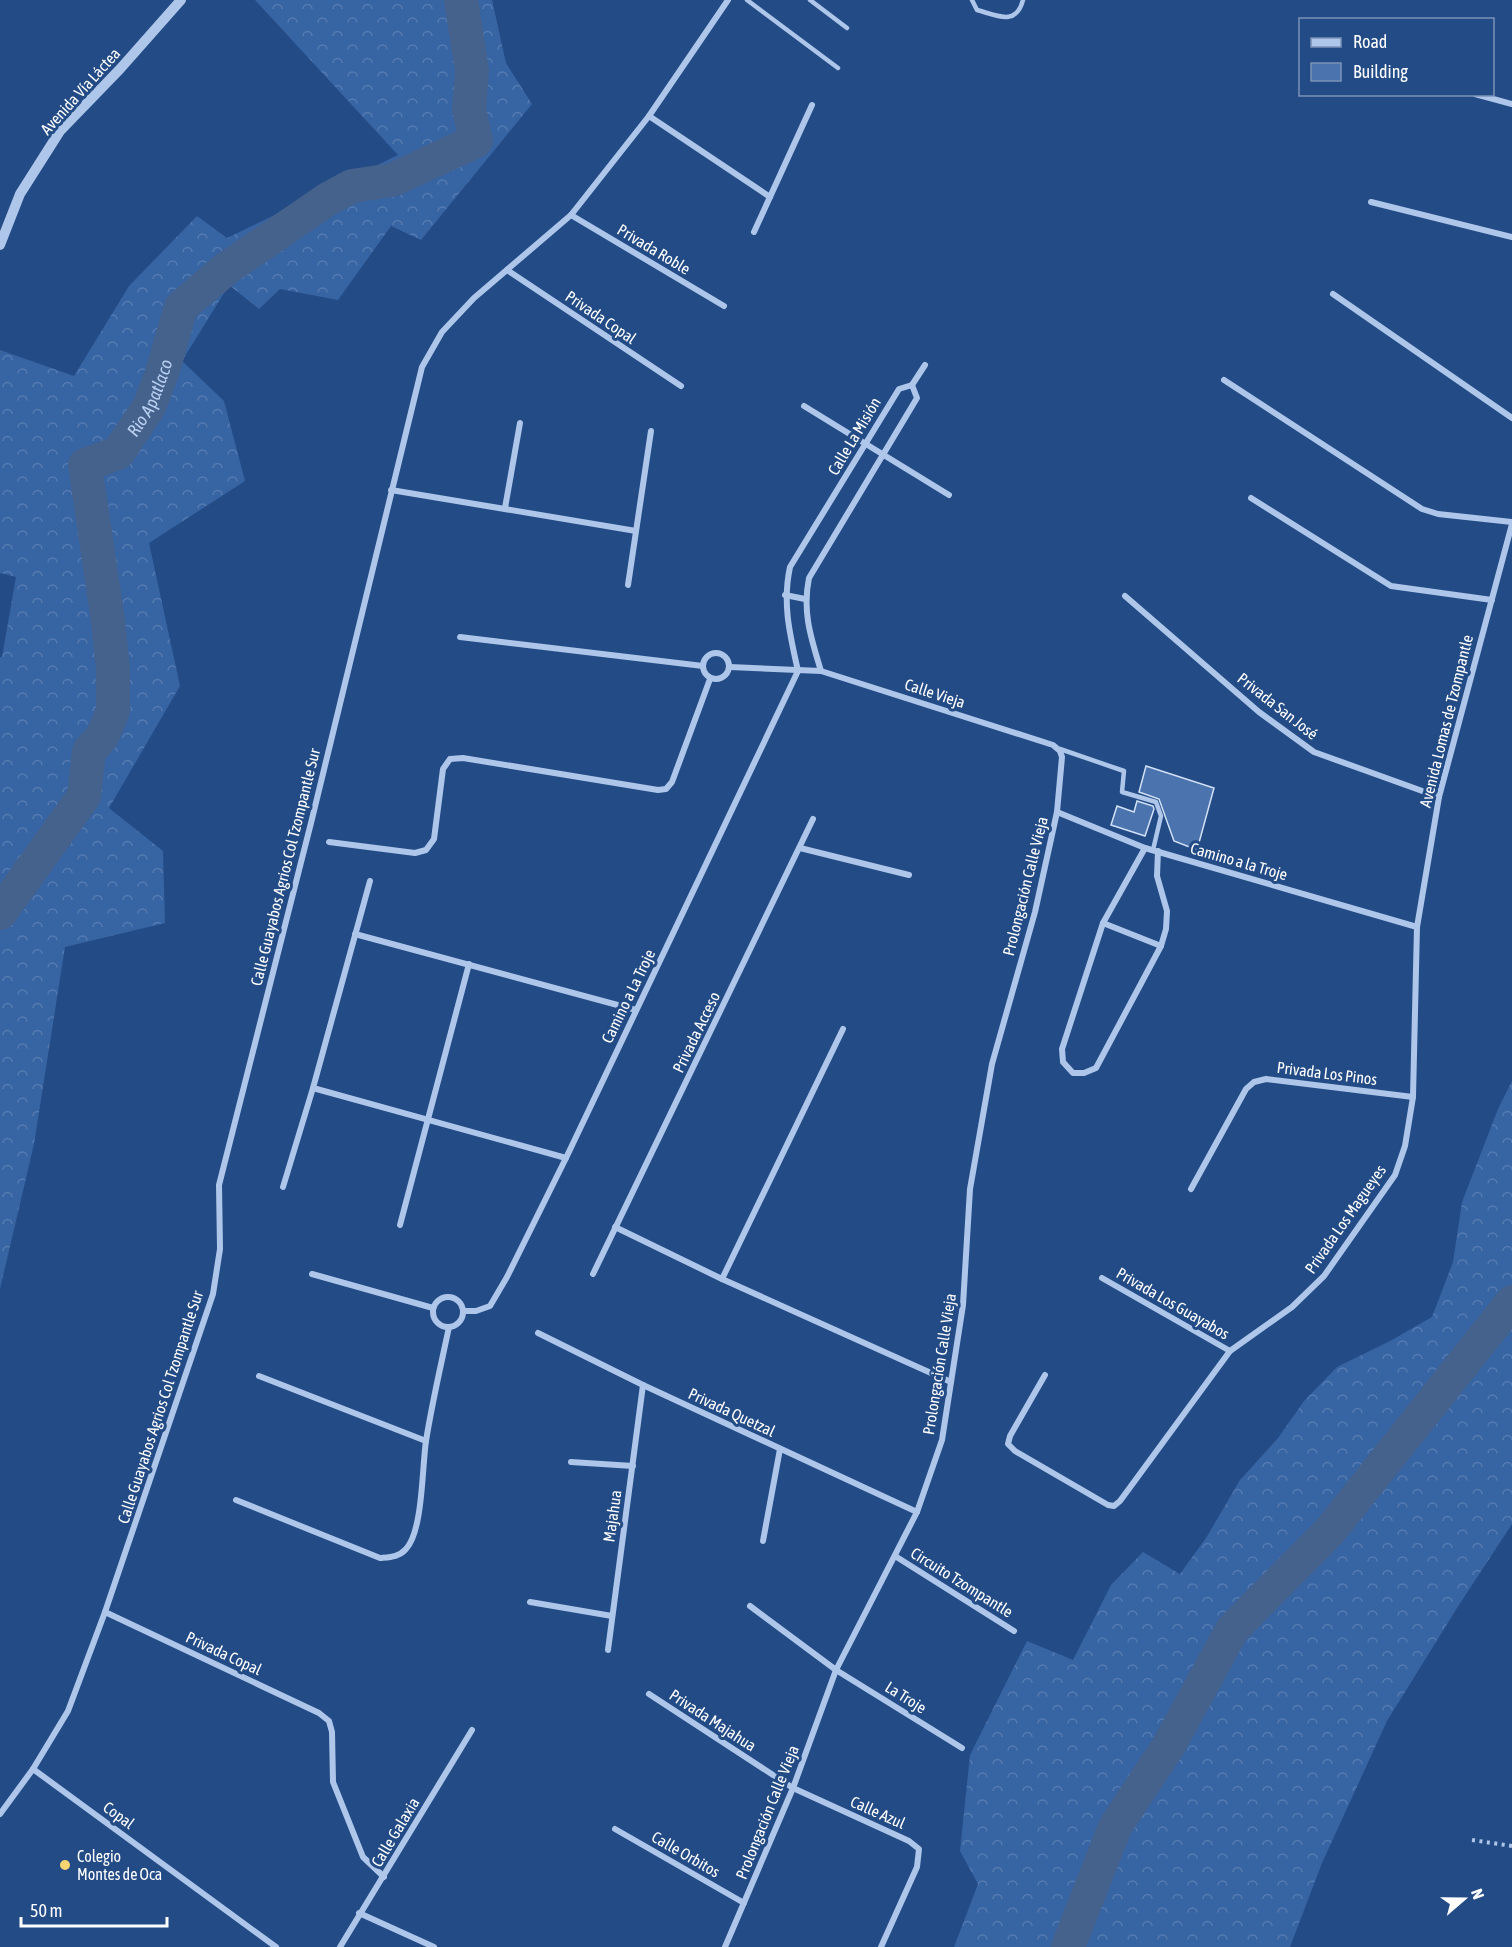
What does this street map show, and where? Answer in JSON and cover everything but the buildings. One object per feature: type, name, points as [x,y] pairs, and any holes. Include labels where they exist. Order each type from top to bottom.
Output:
[{"type":"street","name":"Avenida Vía Láctea","points":[[0,245],[20,194],[60,131],[120,69],[181,0]]},
{"type":"street","name":"Calle Guayabos Agrios Col Tzompantle Sur","points":[[0,1814],[33,1768],[68,1711],[105,1612],[213,1294],[220,1249],[219,1185],[311,823],[422,367],[442,332],[474,297],[571,215],[649,116],[728,0]]},
{"type":"street","points":[[1482,96],[1512,104]]},
{"type":"street","points":[[754,232],[812,105]]},
{"type":"street","points":[[649,116],[770,196]]},
{"type":"street","points":[[1371,202],[1512,237]]},
{"type":"street","name":"Privada Roble","points":[[571,215],[724,306]]},
{"type":"street","name":"Privada Copal","points":[[507,270],[681,386]]},
{"type":"street","points":[[1333,294],[1512,418]]},
{"type":"street","points":[[821,671],[805,599],[810,578],[917,398],[912,385],[925,365]]},
{"type":"street","points":[[1224,380],[1422,509],[1438,514],[1512,523]]},
{"type":"street","name":"Calle La Misión","points":[[798,671],[786,613],[785,595],[790,567],[899,389],[912,385]]},
{"type":"street","points":[[804,406],[949,495]]},
{"type":"street","points":[[505,508],[520,423]]},
{"type":"street","points":[[628,585],[651,431]]},
{"type":"street","points":[[391,490],[636,531]]},
{"type":"street","points":[[1251,498],[1391,586],[1492,600]]},
{"type":"street","name":"Avenida Lomas de Tzompantle","points":[[1417,927],[1439,797],[1512,523]]},
{"type":"street","points":[[785,595],[805,599]]},
{"type":"street","name":"Privada San José","points":[[1125,596],[1259,712],[1314,752],[1439,797]]},
{"type":"street","points":[[460,637],[703,666]]},
{"type":"street","points":[[713,653],[721,654],[727,659],[730,667],[726,675],[719,680],[710,679],[704,674],[703,666],[705,658],[713,653]]},
{"type":"street","name":"Calle Vieja","points":[[730,667],[821,671],[1053,745],[1058,750]]},
{"type":"street","name":"Camino a La Troje","points":[[463,1311],[476,1311],[490,1306],[507,1277],[798,671]]},
{"type":"street","points":[[328,842],[415,853],[426,850],[434,839],[443,769],[450,759],[463,758],[658,790],[666,789],[672,782],[710,679]]},
{"type":"street","name":"Prolongación Calle Vieja","points":[[724,1947],[793,1788],[836,1670],[917,1512],[942,1440],[963,1305],[970,1189],[992,1064],[1035,912],[1057,812],[1062,757],[1058,750]]},
{"type":"street","name":"Camino a la Troje","points":[[1057,812],[1145,848],[1417,927]]},
{"type":"street","name":"Privada Acceso","points":[[593,1274],[813,819]]},
{"type":"street","points":[[800,848],[909,874]]},
{"type":"street","points":[[1145,848],[1103,923],[1062,1049],[1063,1062],[1073,1073],[1084,1073],[1096,1068],[1161,946],[1166,928],[1167,911],[1156,876],[1156,851]]},
{"type":"street","points":[[283,1187],[370,881]]},
{"type":"street","points":[[1103,923],[1161,946]]},
{"type":"street","name":"Privada Los Magueyes","points":[[1046,1375],[1010,1436],[1008,1444],[1015,1451],[1108,1505],[1114,1506],[1120,1501],[1230,1351],[1292,1306],[1324,1276],[1395,1175],[1405,1146],[1413,1097],[1417,927]]},
{"type":"street","points":[[355,934],[636,1010]]},
{"type":"street","points":[[400,1225],[469,964]]},
{"type":"street","points":[[723,1279],[843,1029]]},
{"type":"street","name":"Privada Los Pinos","points":[[1191,1189],[1246,1089],[1254,1082],[1266,1079],[1413,1097]]},
{"type":"street","points":[[313,1088],[566,1158]]},
{"type":"street","points":[[615,1227],[723,1279],[951,1382]]},
{"type":"street","points":[[312,1274],[433,1308]]},
{"type":"street","name":"Privada Los Guayabos","points":[[1102,1278],[1230,1351]]},
{"type":"street","points":[[447,1297],[456,1299],[463,1311],[457,1324],[449,1327],[440,1325],[434,1317],[433,1308],[438,1300],[447,1297]]},
{"type":"street","points":[[236,1500],[380,1558],[395,1557],[406,1549],[414,1535],[418,1520],[426,1441],[449,1327]]},
{"type":"street","name":"Privada Quetzal","points":[[538,1333],[643,1385],[917,1512]]},
{"type":"street","points":[[259,1376],[426,1441]]},
{"type":"street","name":"Majahua","points":[[608,1650],[643,1385]]},
{"type":"street","points":[[764,1541],[780,1449]]},
{"type":"street","points":[[571,1462],[633,1466]]},
{"type":"street","name":"Circuito Tzompantle","points":[[895,1556],[1014,1631]]},
{"type":"street","points":[[530,1602],[612,1616]]},
{"type":"street","points":[[750,1606],[836,1670]]},
{"type":"street","name":"Privada Copal","points":[[105,1612],[319,1713],[329,1721],[332,1732],[333,1782],[363,1857],[384,1877]]},
{"type":"street","name":"La Troje","points":[[836,1670],[962,1748]]},
{"type":"street","name":"Privada Majahua","points":[[649,1694],[793,1788]]},
{"type":"street","name":"Calle Galaxia","points":[[340,1947],[472,1730]]},
{"type":"street","name":"Copal","points":[[33,1768],[276,1947]]},
{"type":"street","name":"Calle Azul","points":[[793,1788],[909,1841],[919,1849],[916,1867],[881,1947]]},
{"type":"street","name":"Calle Orbitos","points":[[615,1828],[744,1903]]},
{"type":"street","points":[[360,1913],[434,1947]]},
{"type":"lane","points":[[747,0],[838,68]]},
{"type":"lane","points":[[810,0],[847,28]]},
{"type":"lane","points":[[972,0],[977,10],[1007,18],[1016,15],[1023,0]]},
{"type":"lane","points":[[1058,750],[1124,771],[1122,792],[1156,802],[1161,816],[1156,851]]},
{"type":"path","points":[[1472,1840],[1512,1846]]},
{"type":"green space","points":[[255,0],[492,0],[506,63],[532,104],[421,240],[391,226],[338,300],[280,289],[259,309],[229,285],[182,361],[224,401],[245,481],[149,543],[180,686],[109,808],[163,851],[165,923],[65,947],[34,1144],[0,1289],[0,657],[2,657],[16,577],[0,573],[0,350],[74,376],[129,286],[197,216],[227,238],[398,155]]},
{"type":"green space","points":[[1512,1081],[1512,1524],[1387,1721],[1322,1863],[1290,1947],[954,1947],[978,1884],[960,1851],[970,1755],[1027,1641],[1073,1660],[1111,1585],[1143,1552],[1180,1574],[1206,1538],[1240,1480],[1278,1438],[1304,1401],[1337,1367],[1432,1317],[1453,1262],[1462,1202],[1498,1109]]},
{"type":"waterway","name":"Rio Apatlaco","points":[[0,913],[84,796],[89,751],[102,737],[113,711],[113,669],[108,621],[85,465],[118,453],[149,407],[162,373],[181,307],[227,268],[328,199],[352,186],[392,180],[476,141],[469,109],[472,71],[461,0]]},
{"type":"waterway","points":[[1068,1947],[1115,1827],[1169,1745],[1232,1630],[1329,1532],[1512,1302]]},
{"type":"place","name":"Colegio Montes de Oca","points":[[65,1865]]}]
